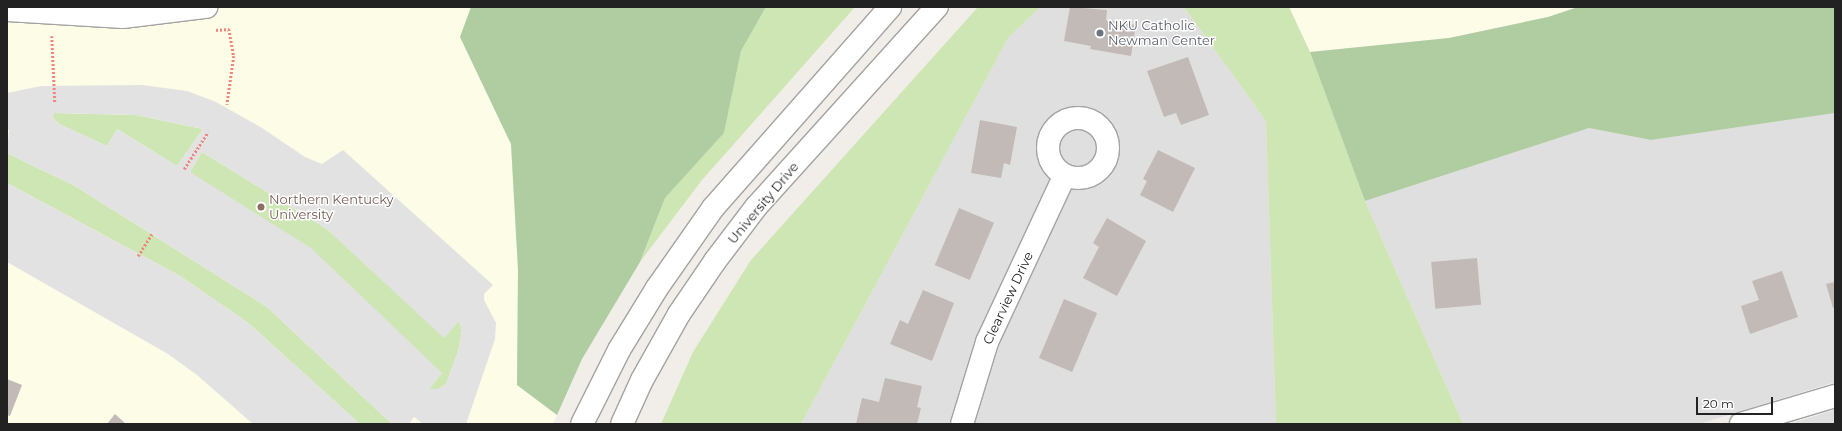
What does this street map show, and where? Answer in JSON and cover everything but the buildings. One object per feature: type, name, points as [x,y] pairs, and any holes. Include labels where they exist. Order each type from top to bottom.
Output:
[{"type":"street","points":[[7,10],[123,17],[206,7]]},
{"type":"street","points":[[582,424],[619,350],[657,288],[713,208],[890,7]]},
{"type":"street","name":"University Drive","points":[[622,424],[642,380],[679,314],[719,255],[756,207],[937,7]]},
{"type":"street","name":"Clearview Drive","points":[[962,424],[987,342],[1064,175]]},
{"type":"street","points":[[1741,424],[1835,396]]},
{"type":"path","points":[[213,30],[229,29],[234,56],[227,104]]},
{"type":"path","points":[[55,103],[52,33],[59,33]]},
{"type":"path","points":[[184,169],[208,132]]},
{"type":"path","points":[[138,256],[152,234]]},
{"type":"shaded area","name":"Northern Kentucky University","points":[[7,7],[471,7],[460,37],[511,144],[518,270],[517,385],[557,415],[553,424],[7,424]]},
{"type":"shaded area","points":[[1040,7],[1184,7],[1266,121],[1276,424],[801,424],[1008,38]]},
{"type":"shaded area","points":[[1289,7],[1578,7],[1548,17],[1449,38],[1310,52]]},
{"type":"shaded area","points":[[142,85],[187,91],[216,102],[262,128],[305,157],[322,164],[343,150],[493,285],[484,294],[484,300],[496,323],[495,339],[466,424],[423,424],[414,417],[409,424],[392,424],[267,307],[75,186],[7,153],[9,130],[7,129],[7,93],[41,86]],"holes":[[[54,113],[136,115],[203,129],[177,166],[117,129],[107,146],[59,124],[52,117]],[[202,152],[327,229],[444,338],[459,321],[462,330],[458,352],[446,384],[438,389],[429,389],[442,373],[311,248],[190,172]]]},
{"type":"shaded area","points":[[1835,113],[1835,382],[1699,424],[1463,424],[1365,201],[1589,128],[1651,140]]},
{"type":"shaded area","points":[[7,183],[180,276],[247,322],[360,424],[253,424],[197,375],[168,354],[7,262]]},
{"type":"shaded area","points":[[1835,410],[1835,424],[1790,424],[1825,413]]},
{"type":"green space","points":[[471,7],[766,7],[741,51],[724,133],[665,198],[640,262],[582,359],[557,415],[517,385],[518,270],[511,144],[460,37]]},
{"type":"green space","points":[[766,7],[855,7],[702,180],[640,262],[665,198],[724,133],[741,51]]},
{"type":"green space","points":[[978,7],[1040,7],[1008,38],[801,424],[661,424],[693,352],[751,260]]},
{"type":"green space","points":[[1184,7],[1289,7],[1310,52],[1365,201],[1463,424],[1276,424],[1266,121]]},
{"type":"green space","points":[[1578,7],[1835,7],[1835,113],[1651,140],[1589,128],[1365,201],[1310,52],[1449,38],[1548,17]]},
{"type":"green space","points":[[54,113],[136,115],[203,129],[177,166],[117,129],[107,146],[59,124],[52,117]]},
{"type":"green space","points":[[202,152],[327,229],[444,337],[459,321],[462,330],[458,352],[446,384],[438,389],[429,389],[441,374],[190,172]]},
{"type":"green space","points":[[7,153],[75,186],[267,307],[392,424],[360,424],[247,322],[180,276],[7,183]]},
{"type":"place","name":"NKU Catholic Newman Center","points":[[1100,33]]},
{"type":"place","name":"Northern Kentucky University","points":[[261,207]]}]
